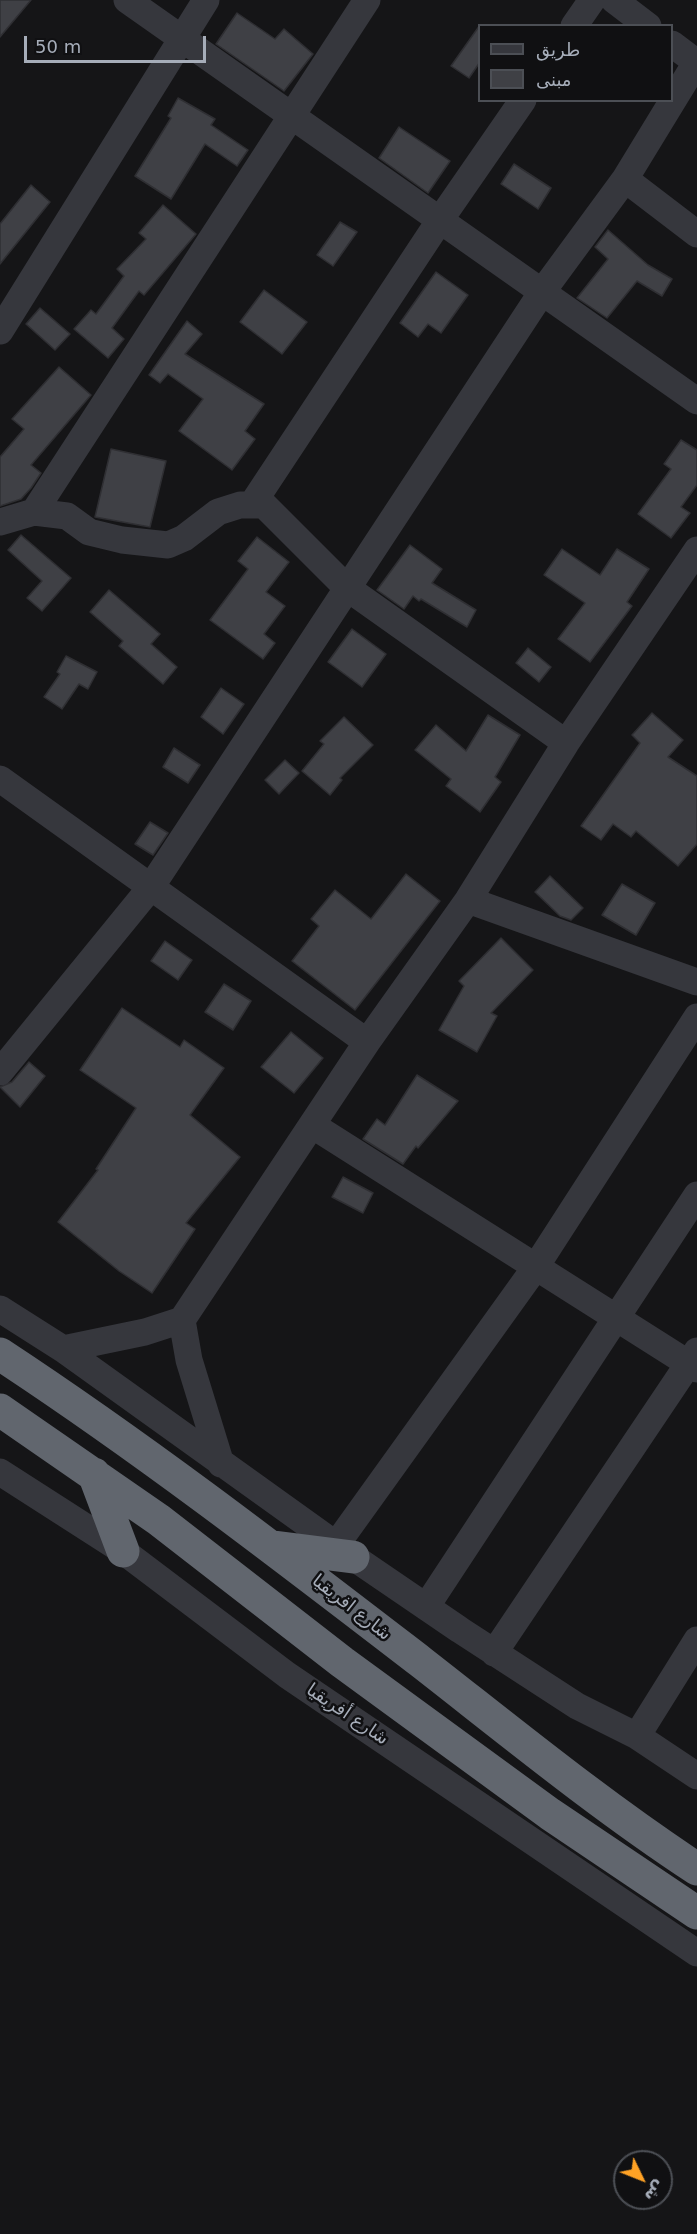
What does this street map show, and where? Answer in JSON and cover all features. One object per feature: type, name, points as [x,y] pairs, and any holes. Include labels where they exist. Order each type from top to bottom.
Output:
[{"type":"highway","name":"شارع افريقيا","points":[[0,1354],[93,1415],[272,1546],[632,1826],[697,1869]]},
{"type":"highway","points":[[0,1410],[159,1520],[342,1662],[550,1814],[697,1913]]},
{"type":"highway","points":[[94,1474],[123,1551]]},
{"type":"highway","points":[[272,1546],[344,1551]]},
{"type":"street","points":[[127,0],[697,401]]},
{"type":"street","points":[[0,331],[180,38],[206,0]]},
{"type":"street","points":[[34,512],[367,0]]},
{"type":"street","points":[[575,24],[592,0]]},
{"type":"street","points":[[614,0],[645,24]]},
{"type":"street","points":[[673,45],[697,62],[673,101]]},
{"type":"street","points":[[253,504],[440,220],[522,102]]},
{"type":"street","points":[[0,1072],[151,887],[346,587],[542,292],[625,179],[672,102]]},
{"type":"street","points":[[625,179],[697,234]]},
{"type":"street","points":[[0,522],[34,512],[67,516],[89,532],[122,540],[168,545],[184,538],[218,512],[240,505],[264,505],[346,587],[566,743]]},
{"type":"street","points":[[63,1349],[146,1332],[182,1320],[367,1042],[468,900],[566,743],[697,550]]},
{"type":"street","points":[[0,779],[367,1042]]},
{"type":"street","points":[[468,900],[697,981]]},
{"type":"street","points":[[344,1551],[534,1268],[697,1017]]},
{"type":"street","points":[[312,1125],[534,1268],[694,1361],[494,1653]]},
{"type":"street","points":[[426,1608],[697,1195]]},
{"type":"street","points":[[0,1309],[63,1349],[221,1464],[426,1608],[577,1706],[637,1736],[697,1776]]},
{"type":"street","points":[[182,1320],[189,1360],[221,1464]]},
{"type":"street","name":"شارع أفريقيا","points":[[0,1472],[123,1551],[287,1674],[697,1953]]},
{"type":"street","points":[[637,1736],[697,1640]]},
{"type":"building","points":[[0,0],[31,0],[0,37]]},
{"type":"building","points":[[237,13],[275,39],[284,29],[313,54],[284,91],[216,44]]},
{"type":"building","points":[[478,28],[478,65],[469,78],[451,66]]},
{"type":"building","points":[[178,98],[215,119],[211,125],[248,150],[237,166],[205,144],[171,199],[135,176],[171,118],[168,116]]},
{"type":"building","points":[[399,127],[450,161],[428,193],[379,158]]},
{"type":"building","points":[[514,164],[551,188],[538,209],[501,184]]},
{"type":"building","points":[[31,185],[50,202],[0,264],[0,224]]},
{"type":"building","points":[[163,205],[196,234],[144,295],[139,291],[112,328],[124,339],[108,358],[74,329],[91,310],[96,314],[124,276],[117,269],[146,239],[139,233]]},
{"type":"building","points":[[340,222],[357,232],[333,266],[317,255]]},
{"type":"building","points":[[608,230],[648,265],[672,279],[662,296],[637,281],[607,318],[577,298],[608,259],[595,247]]},
{"type":"building","points":[[436,272],[468,295],[441,333],[428,324],[418,337],[400,323]]},
{"type":"building","points":[[264,290],[307,322],[282,354],[240,322]]},
{"type":"building","points":[[40,308],[70,334],[55,350],[26,324]]},
{"type":"building","points":[[187,321],[202,334],[185,354],[264,404],[245,431],[255,439],[232,470],[179,431],[203,399],[168,374],[160,383],[149,375]]},
{"type":"building","points":[[59,367],[91,395],[31,465],[41,473],[31,488],[21,499],[0,506],[0,457],[24,429],[12,419]]},
{"type":"building","points":[[681,440],[697,450],[697,485],[681,507],[690,513],[671,538],[638,514],[671,469],[664,464]]},
{"type":"building","points":[[111,449],[166,461],[150,527],[95,517]]},
{"type":"building","points":[[21,535],[71,578],[42,611],[27,598],[42,581],[8,550]]},
{"type":"building","points":[[257,537],[289,562],[266,592],[285,606],[264,634],[275,643],[263,659],[210,620],[248,569],[238,561]]},
{"type":"building","points":[[410,545],[442,569],[432,583],[476,610],[467,627],[421,599],[419,601],[413,596],[404,609],[377,590]]},
{"type":"building","points":[[562,549],[600,575],[617,549],[649,569],[627,602],[632,606],[590,662],[558,639],[585,603],[544,575]]},
{"type":"building","points":[[109,590],[160,634],[151,644],[177,667],[163,684],[119,646],[123,641],[90,612]]},
{"type":"building","points":[[352,629],[386,654],[362,687],[328,662]]},
{"type":"building","points":[[528,648],[551,667],[539,682],[516,663]]},
{"type":"building","points":[[66,656],[97,672],[88,689],[79,684],[62,709],[44,697],[60,674],[57,672]]},
{"type":"building","points":[[221,688],[244,704],[223,734],[201,717]]},
{"type":"building","points":[[652,713],[683,740],[668,757],[697,776],[697,844],[678,866],[636,831],[631,837],[613,824],[601,840],[581,826],[640,743],[632,735]]},
{"type":"building","points":[[488,715],[520,735],[495,777],[501,782],[480,812],[446,786],[451,779],[415,750],[436,725],[466,751]]},
{"type":"building","points":[[344,717],[373,745],[340,778],[342,780],[330,795],[302,771],[324,744],[320,741]]},
{"type":"building","points":[[174,748],[200,765],[188,783],[163,767]]},
{"type":"building","points":[[285,760],[299,773],[279,794],[265,780]]},
{"type":"building","points":[[150,822],[168,833],[153,855],[135,844]]},
{"type":"building","points":[[406,874],[440,901],[355,1010],[292,961],[319,926],[311,919],[335,890],[371,919]]},
{"type":"building","points":[[550,876],[583,908],[571,920],[560,916],[535,892]]},
{"type":"building","points":[[622,884],[655,903],[636,935],[602,915]]},
{"type":"building","points":[[501,938],[533,970],[491,1013],[497,1016],[477,1052],[439,1030],[464,986],[459,981]]},
{"type":"building","points":[[165,941],[192,960],[178,980],[151,961]]},
{"type":"building","points":[[224,984],[251,1001],[233,1030],[205,1012]]},
{"type":"building","points":[[122,1008],[180,1047],[184,1040],[224,1068],[190,1115],[240,1157],[186,1223],[195,1229],[152,1293],[119,1271],[58,1222],[98,1170],[96,1169],[136,1108],[80,1070]]},
{"type":"building","points":[[291,1032],[323,1058],[294,1093],[261,1067]]},
{"type":"building","points":[[29,1062],[45,1076],[20,1107],[0,1087],[12,1082]]},
{"type":"building","points":[[417,1075],[458,1101],[418,1148],[416,1146],[403,1164],[363,1139],[377,1119],[385,1125]]},
{"type":"building","points":[[343,1177],[373,1193],[363,1213],[332,1197]]}]
